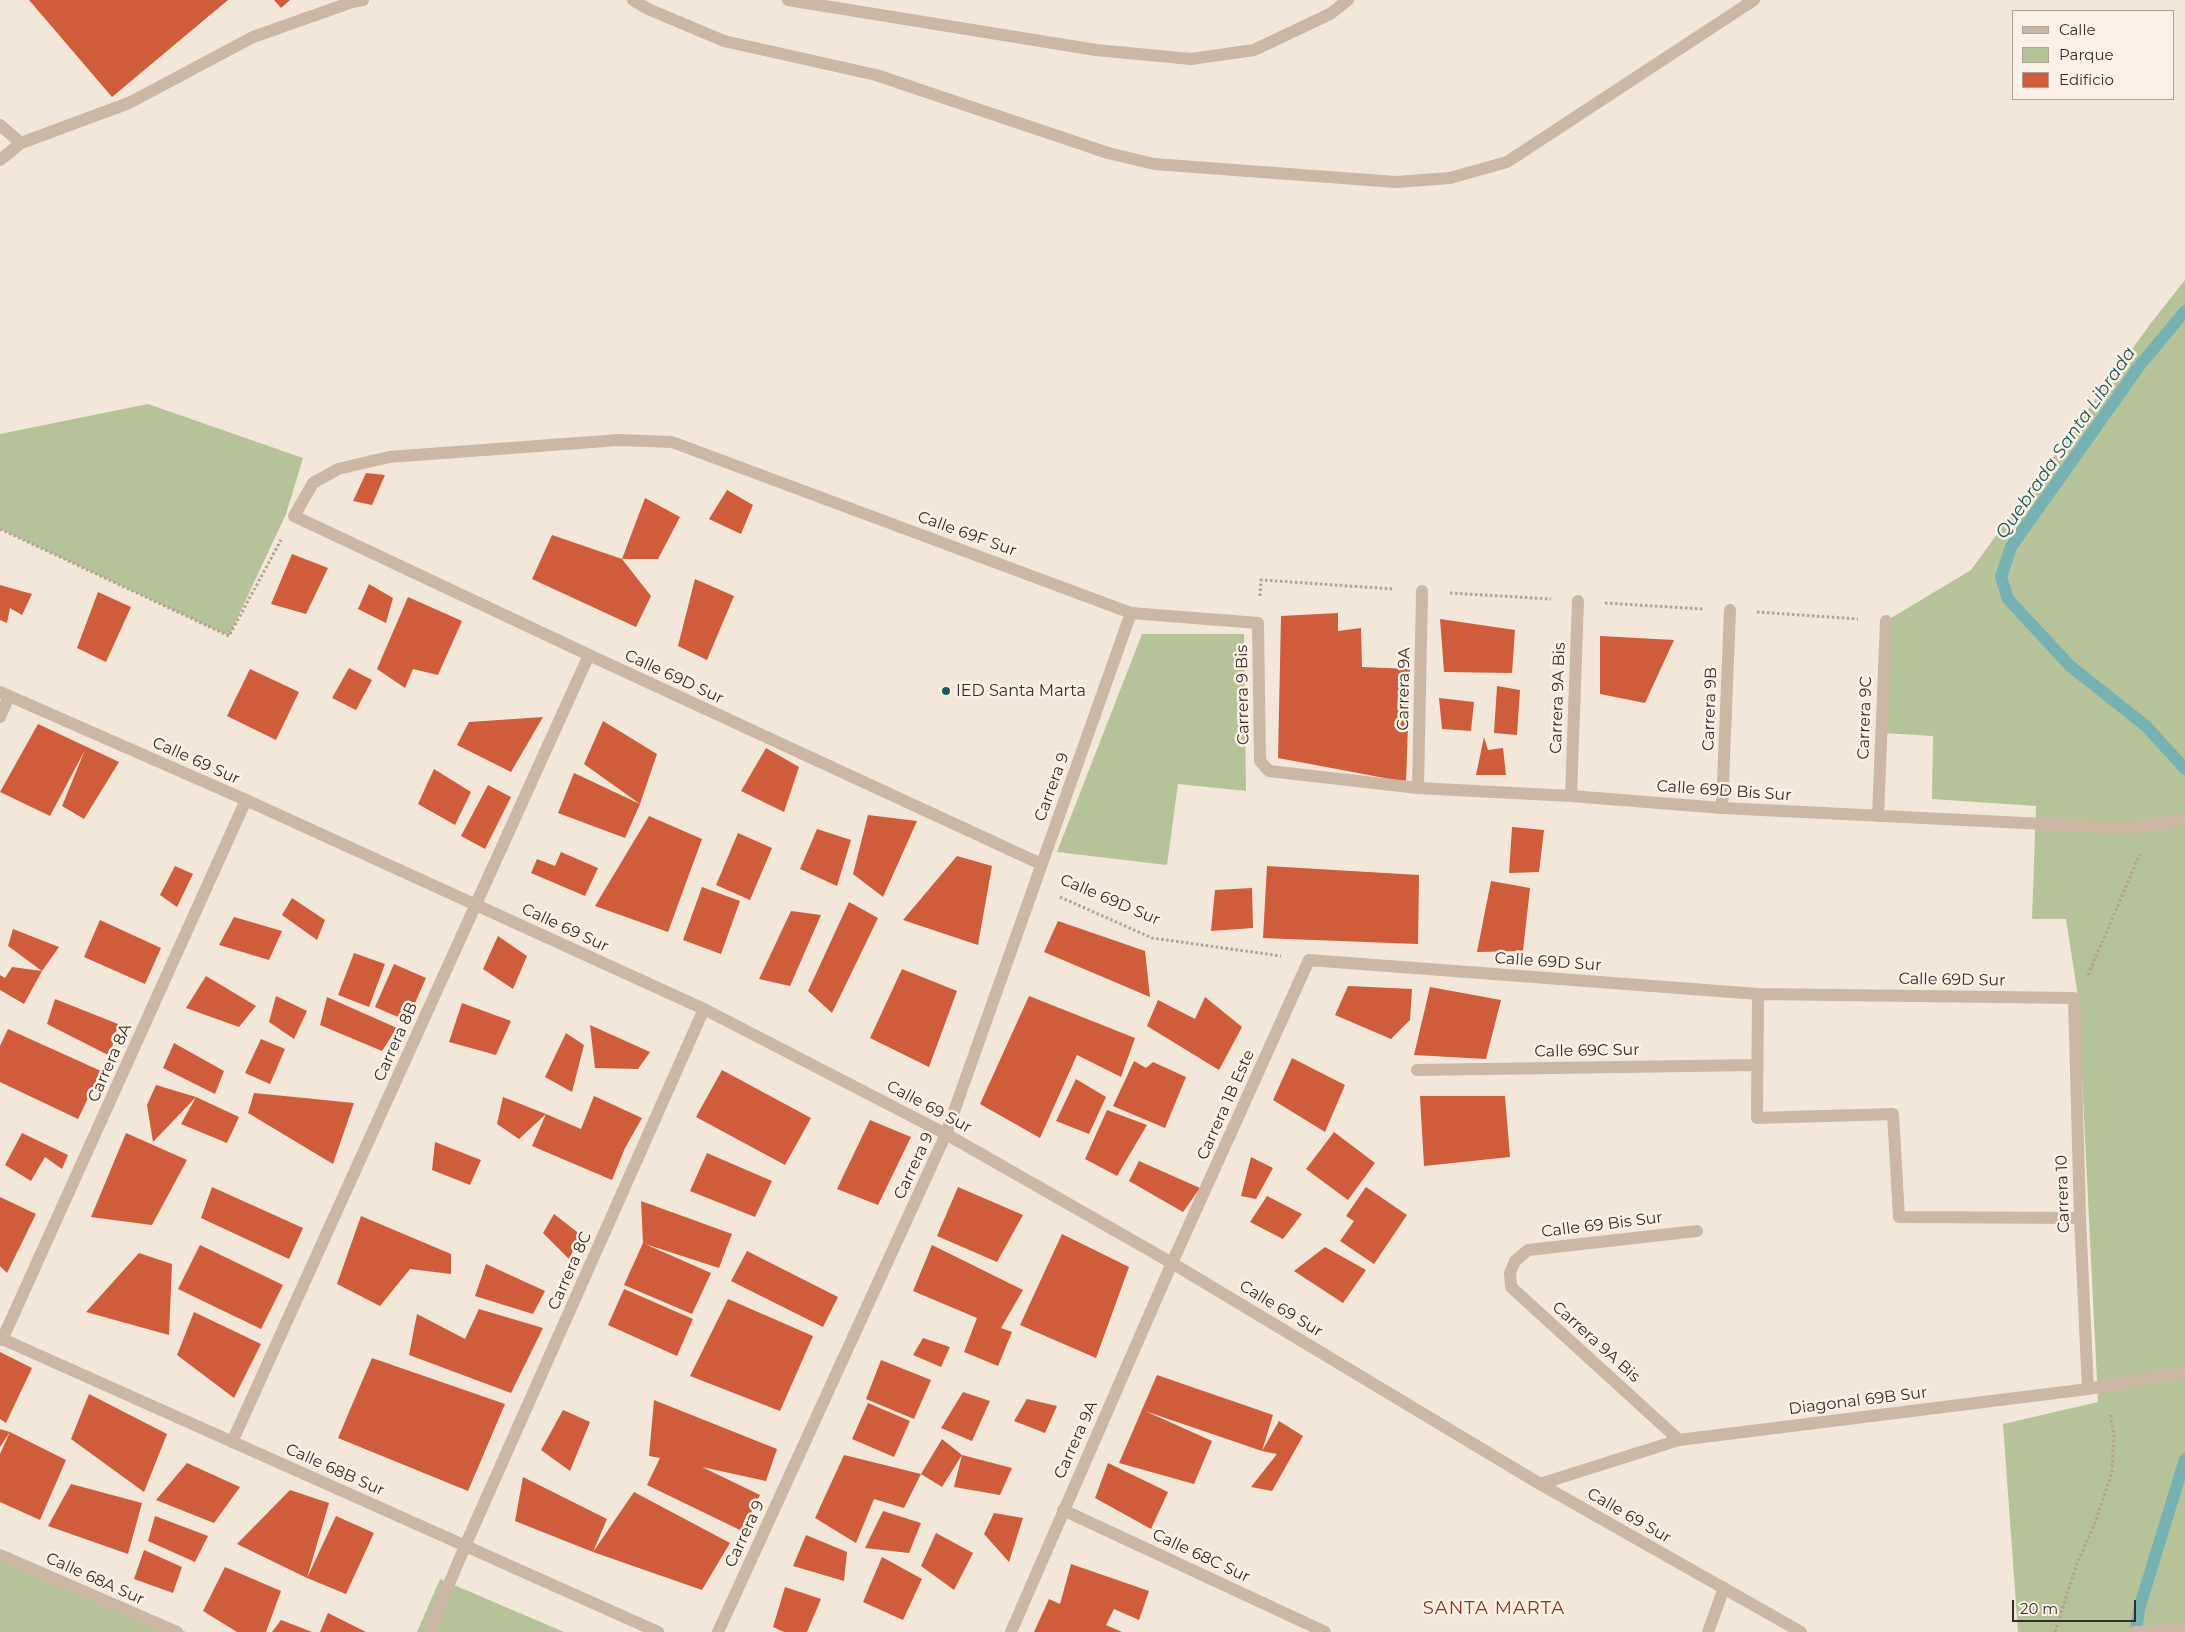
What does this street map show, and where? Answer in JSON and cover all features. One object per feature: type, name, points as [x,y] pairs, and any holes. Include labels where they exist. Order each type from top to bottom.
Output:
[{"type":"street","points":[[0,160],[20,143],[129,103],[253,37],[352,2],[364,0]]},
{"type":"street","points":[[633,0],[648,9],[724,41],[876,75],[1108,153],[1154,164],[1396,182],[1450,178],[1507,162],[1754,0]]},
{"type":"street","points":[[788,0],[1096,50],[1191,58],[1254,50],[1330,14],[1348,0]]},
{"type":"street","points":[[0,125],[20,143]]},
{"type":"street","name":"Calle 69F Sur","points":[[294,516],[313,483],[338,469],[389,457],[619,440],[672,442],[1131,613],[1258,623]]},
{"type":"street","name":"Calle 69D Sur","points":[[294,516],[589,655],[1042,864]]},
{"type":"street","name":"Carrera 9A","points":[[1418,788],[1422,591]]},
{"type":"street","name":"Carrera 9A Bis","points":[[1571,796],[1578,601]]},
{"type":"street","name":"Carrera 9B","points":[[1722,808],[1730,610]]},
{"type":"street","name":"Carrera 9","points":[[718,1632],[946,1134],[1131,613]]},
{"type":"street","name":"Carrera 9C","points":[[1878,816],[1886,621]]},
{"type":"street","name":"Carrera 9 Bis","points":[[1258,623],[1260,761],[1263,766]]},
{"type":"street","name":"Carrera 8B","points":[[232,1442],[589,655]]},
{"type":"street","points":[[0,717],[5,694]]},
{"type":"street","name":"Calle 69 Sur","points":[[5,694],[246,800],[704,1010],[946,1134],[1172,1262],[1540,1484],[1801,1632]]},
{"type":"street","name":"Calle 69D Bis Sur","points":[[1263,766],[1270,771],[1418,788],[1571,796],[1722,808],[2124,828],[2185,820]]},
{"type":"street","name":"Carrera 8A","points":[[1,1339],[246,800]]},
{"type":"street","name":"Calle 69D Sur","points":[[1309,960],[1758,994],[2074,998]]},
{"type":"street","name":"Carrera 1B Este","points":[[1172,1262],[1309,960]]},
{"type":"street","points":[[1758,994],[1756,1118],[1892,1114],[1898,1217],[2080,1218]]},
{"type":"street","name":"Carrera 10","points":[[2074,998],[2080,1218],[2088,1389]]},
{"type":"street","name":"Carrera 8C","points":[[464,1546],[704,1010]]},
{"type":"street","name":"Calle 69C Sur","points":[[1417,1070],[1756,1065]]},
{"type":"street","name":"Calle 69 Bis Sur","points":[[1515,1261],[1528,1250],[1697,1231]]},
{"type":"street","name":"Carrera 9A Bis","points":[[1515,1261],[1510,1274],[1511,1287],[1679,1440]]},
{"type":"street","name":"Carrera 9A","points":[[1011,1632],[1172,1262]]},
{"type":"street","name":"Calle 68B Sur","points":[[1,1339],[658,1632]]},
{"type":"street","name":"Diagonal 69B Sur","points":[[1540,1484],[1679,1440],[2088,1389],[2185,1372]]},
{"type":"street","name":"Calle 68C Sur","points":[[1063,1510],[1325,1632]]},
{"type":"street","points":[[429,1632],[464,1546]]},
{"type":"street","name":"Calle 68A Sur","points":[[0,1555],[177,1632]]},
{"type":"street","points":[[1708,1632],[1724,1588]]},
{"type":"street","points":[[2134,1632],[2185,1629]]},
{"type":"path","points":[[0,529],[229,636],[294,516]]},
{"type":"path","points":[[2074,998],[2078,996],[2152,825]]},
{"type":"path","name":"Calle 69D Sur","points":[[1033,885],[1152,938],[1309,960]]},
{"type":"path","points":[[2055,1632],[2077,1563],[2095,1523],[2112,1473],[2114,1435],[2106,1386]]},
{"type":"green space","points":[[2185,280],[2185,1632],[2018,1632],[2003,1424],[2098,1402],[2078,996],[2066,919],[2032,919],[2036,806],[1932,799],[1933,736],[1881,733],[1886,621],[1971,570],[2151,323]]},
{"type":"green space","points":[[148,404],[303,458],[286,514],[229,636],[0,529],[0,434]]},
{"type":"green space","points":[[1142,634],[1244,634],[1246,791],[1178,784],[1167,865],[1057,852]]},
{"type":"green space","points":[[0,1552],[186,1632],[0,1632]]},
{"type":"green space","points":[[440,1579],[564,1632],[417,1632]]},
{"type":"building","points":[[29,0],[228,0],[112,97]]},
{"type":"building","points":[[274,0],[290,0],[281,8]]},
{"type":"building","points":[[366,473],[385,475],[372,505],[353,501]]},
{"type":"building","points":[[727,490],[753,505],[741,534],[709,519]]},
{"type":"building","points":[[645,498],[680,517],[658,559],[622,559]]},
{"type":"building","points":[[552,535],[622,559],[651,596],[636,627],[532,579]]},
{"type":"building","points":[[292,554],[328,568],[306,614],[271,604]]},
{"type":"building","points":[[695,579],[734,596],[707,660],[678,646]]},
{"type":"building","points":[[369,584],[393,598],[386,623],[358,609]]},
{"type":"building","points":[[0,585],[32,594],[22,615],[10,608],[7,623],[0,620]]},
{"type":"building","points":[[98,592],[131,607],[106,662],[77,648]]},
{"type":"building","points":[[408,597],[462,621],[438,675],[413,669],[405,688],[377,669]]},
{"type":"building","points":[[1338,613],[1338,631],[1361,628],[1362,667],[1410,669],[1406,782],[1278,758],[1281,616]]},
{"type":"building","points":[[1440,619],[1515,630],[1512,673],[1444,672]]},
{"type":"building","points":[[1600,636],[1674,640],[1645,703],[1600,694]]},
{"type":"building","points":[[349,668],[372,680],[356,710],[332,698]]},
{"type":"building","points":[[250,669],[299,692],[276,740],[227,716]]},
{"type":"building","points":[[1497,686],[1520,690],[1517,735],[1494,733]]},
{"type":"building","points":[[1439,698],[1474,702],[1471,731],[1442,729]]},
{"type":"building","points":[[543,717],[511,772],[457,745],[469,722]]},
{"type":"building","points":[[603,721],[657,754],[640,804],[584,764]]},
{"type":"building","points":[[38,724],[119,762],[84,819],[62,806],[85,750],[50,816],[0,792]]},
{"type":"building","points":[[1484,737],[1488,750],[1503,748],[1506,775],[1476,775]]},
{"type":"building","points":[[766,748],[799,767],[784,812],[741,791]]},
{"type":"building","points":[[434,769],[471,792],[455,825],[418,804]]},
{"type":"building","points":[[574,773],[640,804],[625,838],[558,813]]},
{"type":"building","points":[[488,785],[511,797],[485,849],[461,836]]},
{"type":"building","points":[[868,815],[917,821],[883,897],[853,874]]},
{"type":"building","points":[[649,816],[702,839],[668,932],[595,906]]},
{"type":"building","points":[[1512,827],[1544,830],[1539,872],[1509,873]]},
{"type":"building","points":[[817,829],[851,840],[837,886],[800,869]]},
{"type":"building","points":[[738,833],[772,848],[750,900],[716,885]]},
{"type":"building","points":[[561,852],[598,868],[585,896],[531,873],[537,859],[555,866]]},
{"type":"building","points":[[957,856],[992,866],[978,945],[903,920]]},
{"type":"building","points":[[175,866],[193,874],[177,907],[160,895]]},
{"type":"building","points":[[1267,866],[1419,875],[1418,944],[1263,938]]},
{"type":"building","points":[[1491,881],[1530,888],[1523,951],[1477,952]]},
{"type":"building","points":[[702,887],[740,901],[721,954],[683,940]]},
{"type":"building","points":[[1252,888],[1253,928],[1211,931],[1215,890]]},
{"type":"building","points":[[292,898],[325,920],[317,940],[282,915]]},
{"type":"building","points":[[849,902],[878,918],[832,1013],[808,991]]},
{"type":"building","points":[[791,911],[821,915],[790,986],[759,979]]},
{"type":"building","points":[[234,917],[282,931],[269,960],[219,945]]},
{"type":"building","points":[[100,920],[161,948],[145,984],[84,957]]},
{"type":"building","points":[[1058,921],[1145,951],[1150,997],[1044,952]]},
{"type":"building","points":[[13,929],[59,947],[42,971],[8,946]]},
{"type":"building","points":[[498,936],[527,956],[513,989],[483,969]]},
{"type":"building","points":[[354,953],[385,964],[369,1007],[338,995]]},
{"type":"building","points":[[394,964],[426,978],[407,1021],[375,1007]]},
{"type":"building","points":[[12,967],[42,971],[24,1004],[0,990],[0,975],[5,978]]},
{"type":"building","points":[[902,969],[957,991],[929,1067],[870,1038]]},
{"type":"building","points":[[206,976],[256,1006],[239,1027],[186,1008]]},
{"type":"building","points":[[1348,986],[1412,989],[1410,1020],[1391,1039],[1335,1015]]},
{"type":"building","points":[[1430,987],[1501,1000],[1486,1059],[1414,1055]]},
{"type":"building","points":[[276,996],[307,1011],[294,1039],[269,1022]]},
{"type":"building","points":[[1029,996],[1135,1038],[1121,1077],[1077,1055],[1040,1138],[980,1104]]},
{"type":"building","points":[[327,997],[397,1028],[382,1051],[320,1025]]},
{"type":"building","points":[[1205,997],[1242,1027],[1219,1070],[1147,1026],[1158,1000],[1195,1019]]},
{"type":"building","points":[[55,999],[118,1024],[110,1056],[47,1024]]},
{"type":"building","points":[[462,1003],[511,1021],[496,1055],[449,1042]]},
{"type":"building","points":[[590,1025],[650,1052],[638,1069],[595,1068]]},
{"type":"building","points":[[8,1029],[101,1071],[78,1119],[0,1082],[0,1046]]},
{"type":"building","points":[[566,1033],[584,1045],[572,1092],[545,1077]]},
{"type":"building","points":[[261,1039],[285,1049],[270,1084],[245,1073]]},
{"type":"building","points":[[174,1043],[224,1071],[215,1094],[163,1068]]},
{"type":"building","points":[[1292,1058],[1345,1085],[1325,1132],[1273,1100]]},
{"type":"building","points":[[1134,1061],[1146,1068],[1153,1062],[1186,1077],[1165,1128],[1113,1106]]},
{"type":"building","points":[[722,1070],[811,1118],[785,1165],[696,1117]]},
{"type":"building","points":[[1076,1079],[1106,1097],[1089,1134],[1056,1121]]},
{"type":"building","points":[[156,1085],[196,1097],[153,1142],[147,1105]]},
{"type":"building","points":[[254,1093],[354,1103],[333,1164],[248,1113]]},
{"type":"building","points":[[594,1096],[642,1118],[625,1148],[612,1180],[532,1146],[546,1114],[581,1129]]},
{"type":"building","points":[[1420,1096],[1505,1096],[1510,1157],[1424,1166]]},
{"type":"building","points":[[196,1097],[239,1117],[227,1143],[181,1124]]},
{"type":"building","points":[[503,1097],[546,1114],[519,1139],[497,1124]]},
{"type":"building","points":[[1107,1110],[1147,1125],[1117,1176],[1085,1159]]},
{"type":"building","points":[[870,1120],[911,1137],[878,1205],[837,1189]]},
{"type":"building","points":[[1334,1132],[1375,1163],[1348,1200],[1306,1169]]},
{"type":"building","points":[[22,1133],[68,1155],[62,1169],[45,1157],[31,1181],[5,1165]]},
{"type":"building","points":[[126,1133],[187,1160],[152,1225],[91,1217]]},
{"type":"building","points":[[435,1142],[481,1160],[470,1185],[432,1170]]},
{"type":"building","points":[[707,1153],[772,1181],[755,1217],[690,1191]]},
{"type":"building","points":[[1251,1157],[1273,1168],[1256,1199],[1241,1196]]},
{"type":"building","points":[[1139,1161],[1200,1188],[1183,1212],[1129,1181]]},
{"type":"building","points":[[212,1187],[303,1228],[289,1259],[201,1218]]},
{"type":"building","points":[[958,1187],[1023,1215],[997,1262],[937,1236]]},
{"type":"building","points":[[1366,1187],[1407,1215],[1374,1264],[1340,1241],[1354,1221],[1346,1216]]},
{"type":"building","points":[[1267,1196],[1302,1214],[1283,1239],[1250,1222]]},
{"type":"building","points":[[0,1197],[36,1214],[7,1273],[0,1266]]},
{"type":"building","points":[[641,1201],[732,1234],[719,1268],[645,1244],[711,1273],[692,1314],[624,1285],[643,1243]]},
{"type":"building","points":[[554,1214],[581,1235],[569,1259],[543,1233]]},
{"type":"building","points":[[361,1216],[451,1254],[451,1274],[410,1269],[380,1306],[337,1284]]},
{"type":"building","points":[[1062,1234],[1129,1267],[1096,1358],[1020,1325]]},
{"type":"building","points":[[200,1245],[283,1285],[261,1329],[178,1289]]},
{"type":"building","points":[[932,1245],[1023,1290],[1001,1328],[1012,1332],[998,1366],[964,1352],[977,1318],[913,1291]]},
{"type":"building","points":[[1325,1247],[1366,1270],[1343,1303],[1294,1271]]},
{"type":"building","points":[[747,1251],[838,1297],[823,1327],[731,1281]]},
{"type":"building","points":[[139,1253],[172,1264],[169,1335],[86,1312]]},
{"type":"building","points":[[486,1264],[545,1291],[533,1314],[475,1296]]},
{"type":"building","points":[[624,1289],[693,1319],[677,1356],[608,1325]]},
{"type":"building","points":[[728,1299],[813,1336],[780,1411],[690,1376]]},
{"type":"building","points":[[479,1309],[543,1328],[511,1393],[409,1355],[417,1314],[465,1339]]},
{"type":"building","points":[[194,1312],[261,1344],[234,1398],[177,1355]]},
{"type":"building","points":[[923,1338],[950,1347],[941,1367],[913,1355]]},
{"type":"building","points":[[0,1352],[32,1368],[6,1423],[0,1419]]},
{"type":"building","points":[[372,1358],[505,1404],[468,1491],[338,1438]]},
{"type":"building","points":[[881,1360],[931,1380],[914,1419],[866,1399]]},
{"type":"building","points":[[1157,1375],[1273,1415],[1262,1451],[1145,1411],[1212,1441],[1194,1484],[1119,1463]]},
{"type":"building","points":[[963,1392],[990,1401],[972,1441],[941,1428]]},
{"type":"building","points":[[89,1394],[167,1434],[144,1492],[71,1439]]},
{"type":"building","points":[[1027,1399],[1057,1406],[1045,1433],[1014,1421]]},
{"type":"building","points":[[654,1400],[777,1449],[766,1481],[702,1467],[760,1495],[742,1531],[647,1485],[660,1458],[649,1456]]},
{"type":"building","points":[[868,1403],[910,1421],[894,1457],[852,1439]]},
{"type":"building","points":[[563,1410],[590,1422],[570,1471],[541,1450]]},
{"type":"building","points":[[1279,1421],[1303,1436],[1272,1491],[1251,1487],[1277,1454],[1262,1451]]},
{"type":"building","points":[[0,1429],[10,1432],[0,1447]]},
{"type":"building","points":[[10,1432],[66,1460],[40,1520],[0,1502],[0,1454]]},
{"type":"building","points":[[942,1439],[962,1455],[942,1487],[921,1474]]},
{"type":"building","points":[[844,1455],[921,1474],[904,1508],[874,1499],[856,1543],[815,1518]]},
{"type":"building","points":[[962,1455],[1012,1468],[1000,1495],[954,1487]]},
{"type":"building","points":[[187,1463],[240,1487],[214,1523],[156,1500]]},
{"type":"building","points":[[1108,1463],[1168,1492],[1151,1529],[1095,1498]]},
{"type":"building","points":[[523,1477],[607,1519],[593,1552],[515,1521]]},
{"type":"building","points":[[71,1484],[142,1503],[128,1554],[48,1526]]},
{"type":"building","points":[[290,1490],[329,1503],[307,1578],[237,1544]]},
{"type":"building","points":[[634,1492],[730,1543],[702,1590],[593,1552]]},
{"type":"building","points":[[883,1511],[921,1523],[909,1553],[865,1548]]},
{"type":"building","points":[[994,1513],[1023,1518],[1009,1562],[984,1534]]},
{"type":"building","points":[[155,1516],[208,1536],[195,1562],[148,1541]]},
{"type":"building","points":[[336,1516],[374,1533],[346,1594],[307,1578]]},
{"type":"building","points":[[936,1533],[973,1553],[954,1590],[921,1566]]},
{"type":"building","points":[[806,1535],[847,1552],[844,1581],[793,1566]]},
{"type":"building","points":[[144,1550],[182,1567],[173,1593],[134,1579]]},
{"type":"building","points":[[882,1557],[922,1579],[903,1620],[863,1602]]},
{"type":"building","points":[[1071,1564],[1149,1591],[1139,1620],[1114,1609],[1106,1625],[1122,1632],[1034,1632],[1049,1599],[1060,1604]]},
{"type":"building","points":[[225,1567],[281,1591],[266,1632],[237,1632],[203,1611]]},
{"type":"building","points":[[785,1587],[821,1599],[807,1632],[784,1632],[773,1627]]},
{"type":"building","points":[[328,1613],[366,1632],[320,1632]]},
{"type":"building","points":[[281,1620],[312,1632],[272,1632]]},
{"type":"waterway","name":"Quebrada Santa Librada","points":[[2185,311],[2140,365],[2011,547],[2001,577],[2008,599],[2070,666],[2146,726],[2185,769]]},
{"type":"waterway","name":"Quebrada Santa Librada","points":[[2136,1632],[2139,1609],[2185,1459]]},
{"type":"place","name":"IED Santa Marta","points":[[946,691]]},
{"type":"district","name":"SANTA MARTA","points":[[1494,1609]]}]
